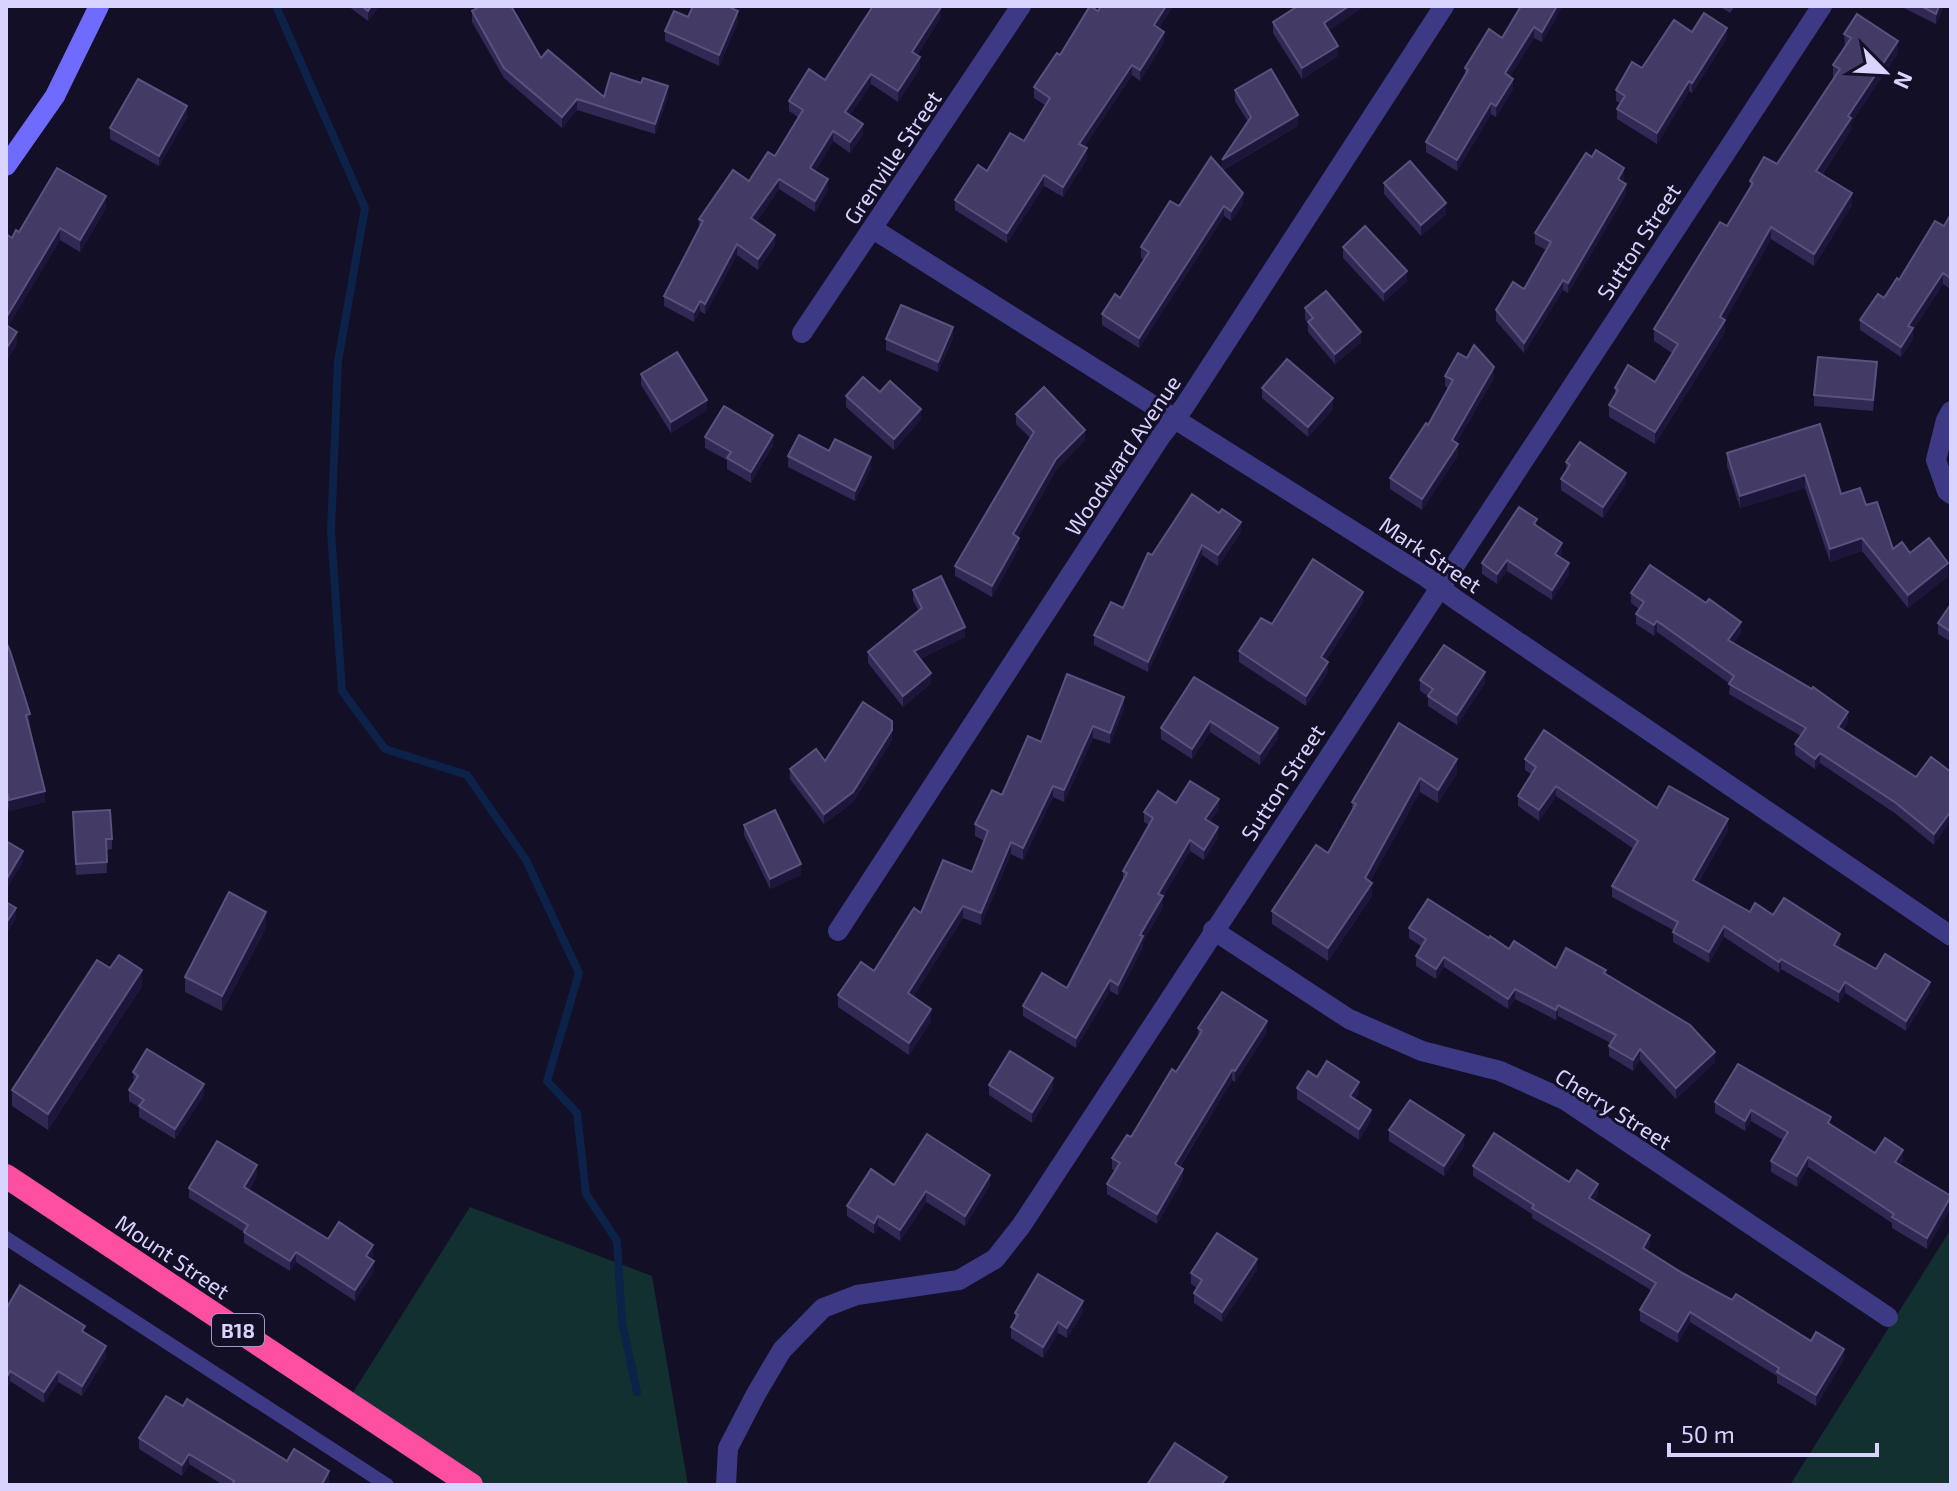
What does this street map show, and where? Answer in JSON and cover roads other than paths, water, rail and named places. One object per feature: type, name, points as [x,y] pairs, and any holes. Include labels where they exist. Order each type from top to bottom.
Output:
[{"type":"highway","name":"Mount Street","points":[[6,1176],[471,1485]]},
{"type":"street","points":[[6,166],[55,96],[99,6]]},
{"type":"street","name":"Grenville Street","points":[[802,333],[1021,6]]},
{"type":"street","name":"Woodward Avenue","points":[[838,931],[1444,6]]},
{"type":"street","name":"Sutton Street","points":[[726,1485],[728,1448],[756,1394],[782,1350],[823,1308],[857,1295],[959,1280],[995,1259],[1021,1226],[1822,6]]},
{"type":"street","name":"Mark Street","points":[[873,229],[1439,587],[1948,927]]},
{"type":"street","points":[[1951,411],[1936,460],[1947,491],[1951,494]]},
{"type":"street","name":"Cherry Street","points":[[1213,930],[1349,1019],[1422,1051],[1500,1071],[1565,1100],[1888,1317]]},
{"type":"lane","points":[[6,1238],[387,1485]]},
{"type":"waterway","points":[[276,6],[365,208],[338,361],[331,531],[342,691],[385,749],[467,775],[526,860],[579,973],[547,1081],[577,1113],[586,1194],[617,1241],[622,1322],[637,1392]]}]
